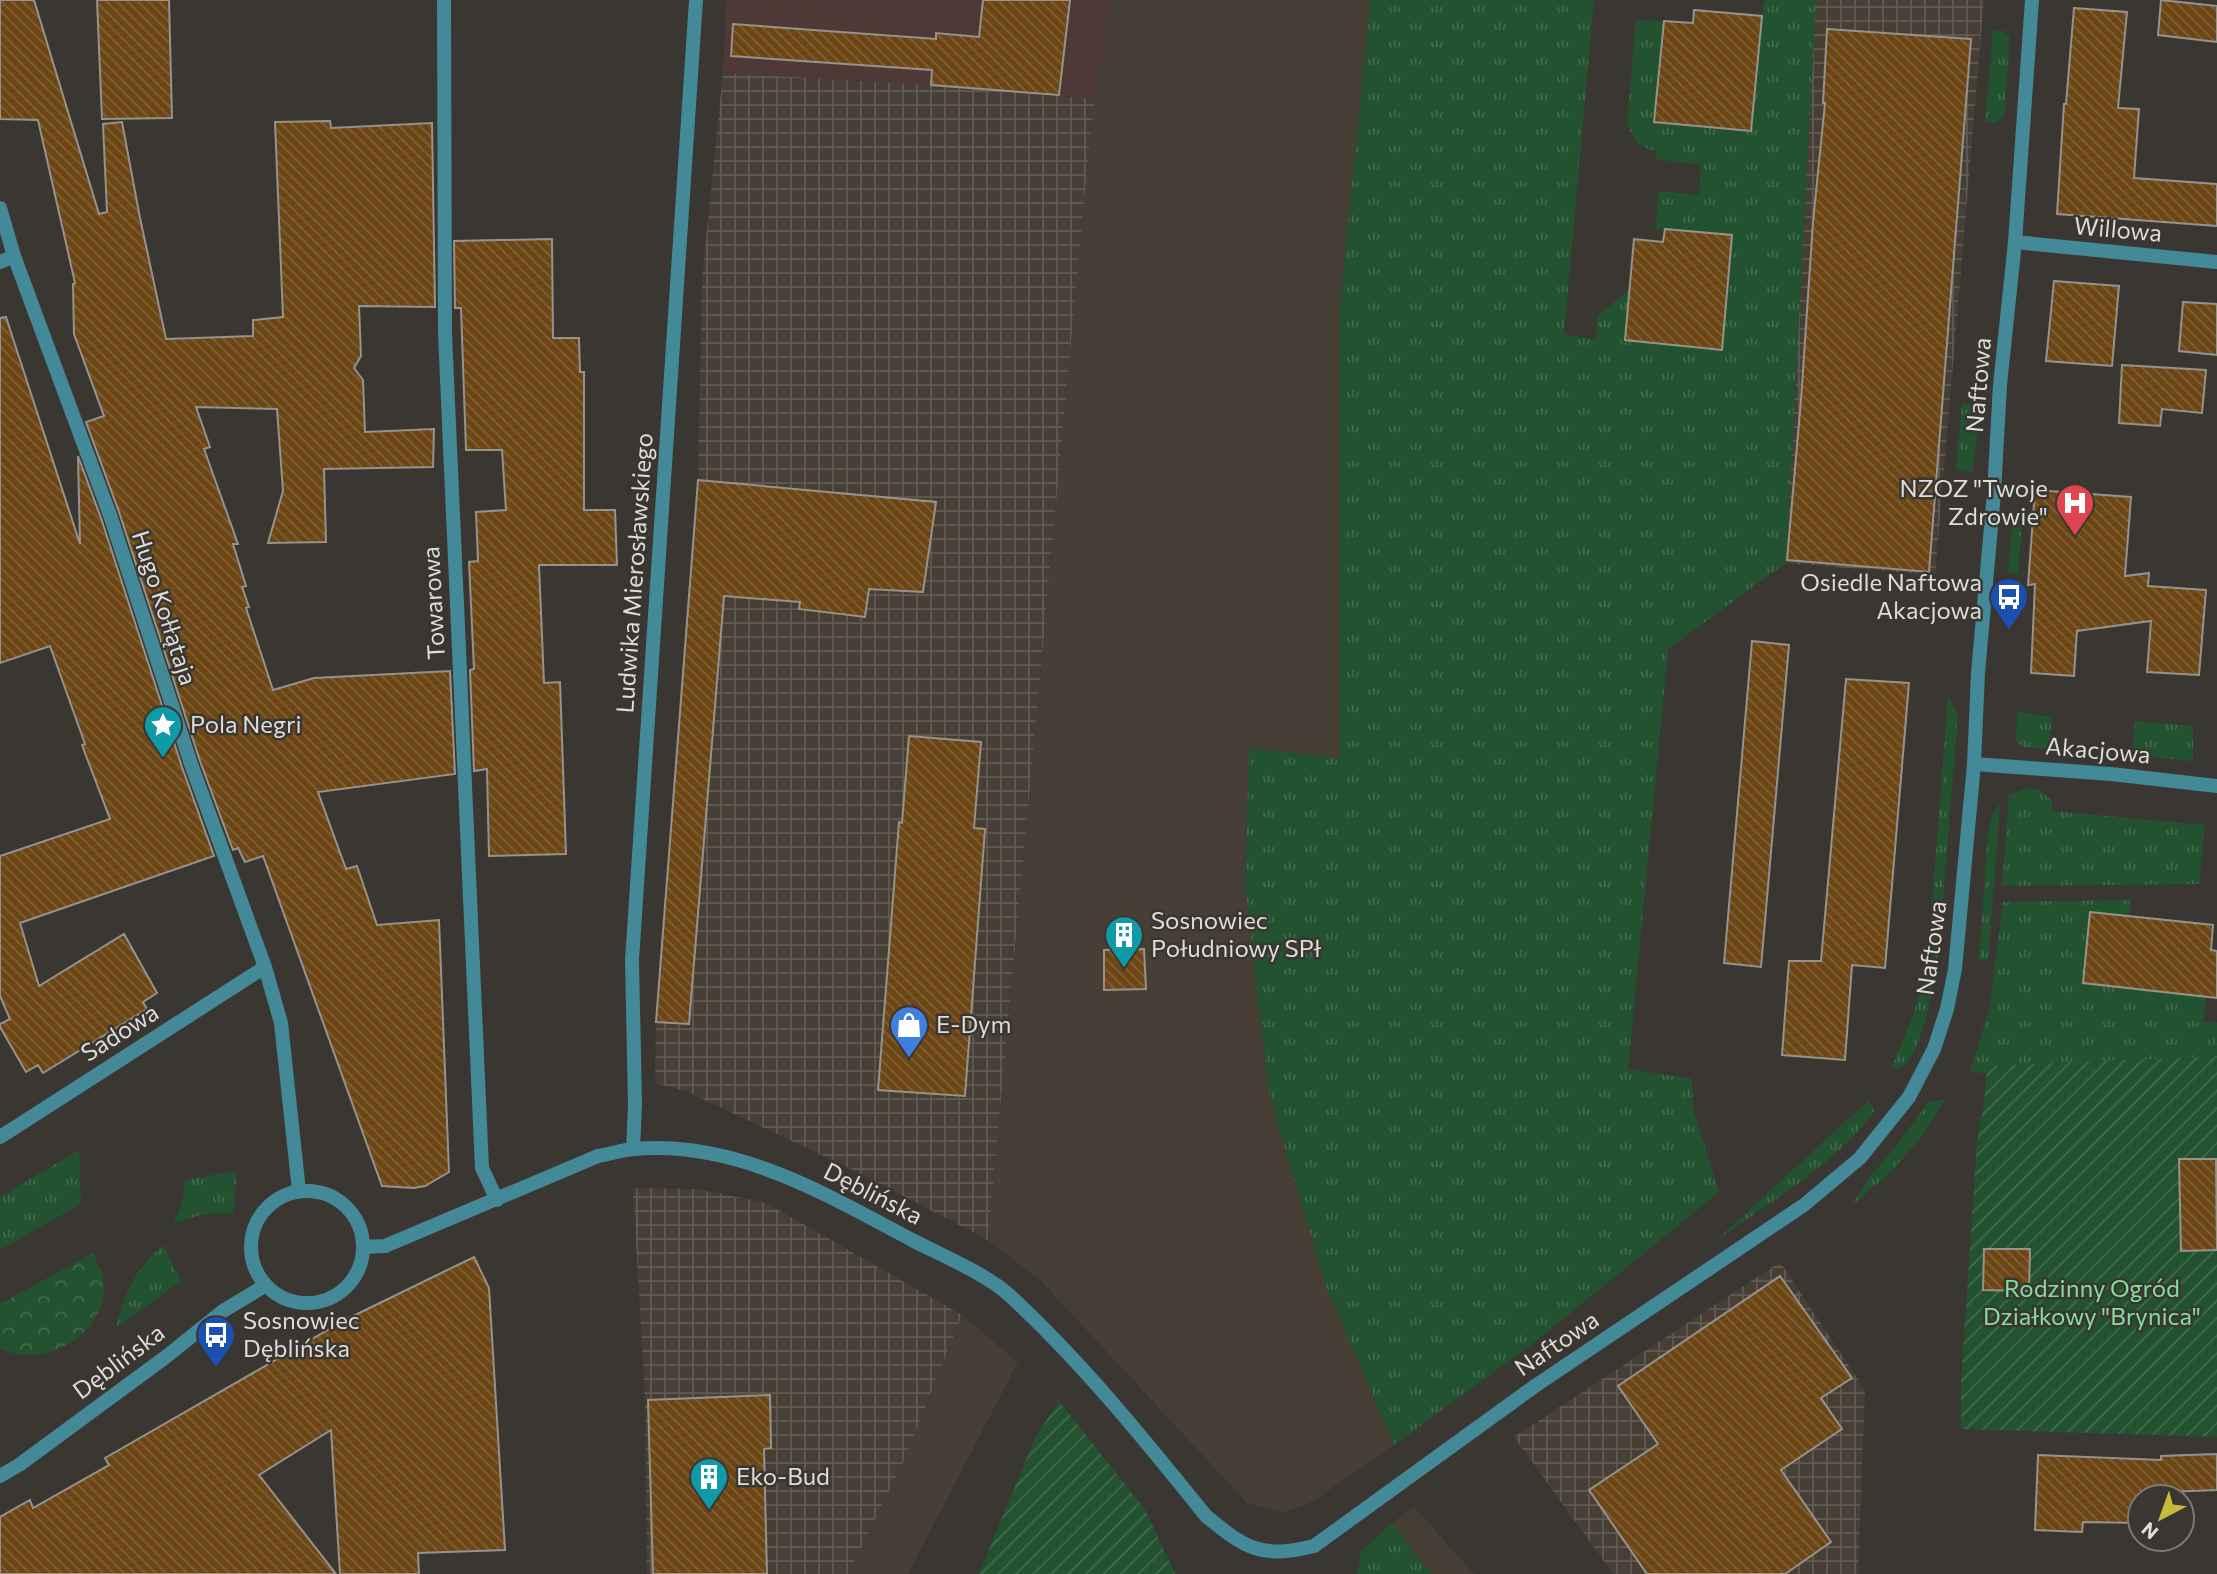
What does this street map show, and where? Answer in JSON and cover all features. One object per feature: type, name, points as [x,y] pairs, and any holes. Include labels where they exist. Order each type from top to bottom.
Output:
[{"type":"street","name":"Towarowa","points":[[444,0],[445,334],[457,622],[482,1168],[497,1200]]},
{"type":"street","name":"Ludwika Mierosławskiego","points":[[633,1149],[635,1104],[632,960],[696,0]]},
{"type":"street","name":"Naftowa","points":[[1262,1552],[1287,1553],[1314,1546],[1535,1385],[1804,1205],[1860,1158],[1909,1097],[1934,1049],[1947,1009],[1955,969],[1974,764],[1978,673],[1994,493],[2000,385],[2015,242],[2032,0]]},
{"type":"street","name":"Hugo Kołłątaja","points":[[0,208],[7,259],[110,515],[191,764],[265,967],[281,1023],[299,1191]]},
{"type":"street","name":"Willowa","points":[[2015,242],[2217,262]]},
{"type":"street","name":"Akacjowa","points":[[1974,764],[2110,774],[2217,786]]},
{"type":"street","name":"Sadowa","points":[[0,1137],[265,967]]},
{"type":"street","name":"Dęblińska","points":[[363,1247],[385,1246],[598,1156],[633,1149],[679,1149],[722,1156],[779,1172],[967,1269],[1006,1292],[1073,1360],[1206,1516],[1231,1537],[1262,1552]]},
{"type":"street","points":[[299,1191],[322,1194],[343,1205],[354,1216],[363,1247],[357,1272],[349,1284],[328,1299],[301,1303],[288,1300],[266,1285],[251,1256],[252,1233],[261,1214],[269,1205],[299,1191]]},
{"type":"street","name":"Dęblińska","points":[[0,1476],[19,1465],[167,1356],[223,1311],[266,1285]]},
{"type":"shaded area","points":[[726,0],[1109,0],[1097,99],[931,85],[723,73]]},
{"type":"shaded area","points":[[1109,0],[1370,0],[1340,306],[1340,758],[1249,748],[1245,881],[1269,1093],[1326,1286],[1394,1445],[1312,1502],[1283,1513],[1247,1503],[1042,1282],[988,1240],[1090,139]]},
{"type":"shaded area","points":[[1816,0],[1984,0],[1935,575],[1786,563]]},
{"type":"shaded area","points":[[723,73],[931,85],[1097,99],[1090,139],[988,1240],[849,1168],[688,1092],[655,1083],[656,1022],[698,480],[702,277]]},
{"type":"shaded area","points":[[633,1188],[697,1189],[766,1203],[962,1315],[905,1459],[848,1574],[647,1574],[645,1397]]},
{"type":"shaded area","points":[[1780,1262],[1865,1390],[1858,1574],[1613,1574],[1514,1437]]},
{"type":"shaded area","points":[[962,1315],[1018,1362],[908,1574],[848,1574],[905,1459]]},
{"type":"shaded area","points":[[1414,1507],[1474,1574],[1431,1574],[1392,1523]]},
{"type":"green space","points":[[1370,0],[1594,0],[1564,334],[1596,340],[1597,316],[1630,289],[1625,340],[1721,350],[1732,235],[1656,229],[1658,191],[1699,195],[1701,165],[1656,159],[1656,151],[1640,145],[1631,133],[1627,122],[1636,20],[1664,21],[1654,122],[1750,131],[1764,0],[1816,0],[1786,563],[1668,649],[1628,1069],[1692,1079],[1693,1109],[1719,1192],[1535,1342],[1394,1445],[1326,1286],[1269,1093],[1245,882],[1249,748],[1340,758],[1340,306]]},
{"type":"green space","points":[[1993,30],[2004,31],[2010,38],[2004,116],[1996,123],[1985,122]]},
{"type":"green space","points":[[1962,404],[1982,405],[1972,472],[1956,470]]},
{"type":"green space","points":[[2013,514],[2022,521],[2018,574],[2008,573]]},
{"type":"green space","points":[[1948,696],[1958,715],[1938,959],[1928,956]]},
{"type":"green space","points":[[2018,712],[2052,717],[2049,749],[2023,747],[2015,740]]},
{"type":"green space","points":[[2135,721],[2193,726],[2193,761],[2133,756]]},
{"type":"green space","points":[[2027,788],[2041,791],[2052,801],[2052,811],[2205,825],[2199,884],[2002,886],[2009,795]]},
{"type":"green space","points":[[2000,804],[1988,961],[1979,960],[1988,830],[1993,813]]},
{"type":"green space","points":[[2130,900],[2130,916],[2090,912],[2083,983],[2191,995],[2207,987],[2203,1021],[2217,1023],[2217,1056],[1987,1066],[1986,1073],[1970,1072],[1990,1007],[2003,902]]},
{"type":"green space","points":[[1924,977],[1935,979],[1916,1048],[1906,1064],[1891,1069],[1913,1016]]},
{"type":"green space","name":"Rodzinny Ogród Działkowy \"Brynica\"","points":[[2217,1056],[2217,1437],[1961,1429],[1961,1383],[1977,1141],[1984,1105],[1987,1066]]},
{"type":"green space","points":[[1945,1099],[1923,1135],[1890,1173],[1851,1206],[1869,1178],[1928,1102]]},
{"type":"green space","points":[[1868,1101],[1875,1110],[1840,1149],[1800,1182],[1715,1241]]},
{"type":"green space","points":[[79,1150],[81,1204],[0,1250],[0,1197]]},
{"type":"green space","points":[[237,1171],[233,1214],[204,1214],[172,1224],[181,1208],[185,1180]]},
{"type":"green space","points":[[163,1245],[181,1281],[116,1328],[132,1282],[144,1264]]},
{"type":"green space","points":[[93,1253],[104,1290],[100,1307],[81,1335],[51,1352],[34,1355],[16,1354],[0,1348],[0,1304]]},
{"type":"green space","points":[[1059,1401],[1146,1511],[1175,1574],[979,1574],[1035,1438]]},
{"type":"green space","points":[[1392,1523],[1431,1574],[1357,1574],[1361,1551]]},
{"type":"building","points":[[0,0],[34,0],[99,214],[107,212],[103,124],[122,122],[166,339],[253,336],[253,320],[283,317],[275,122],[330,121],[331,128],[432,123],[435,307],[359,306],[361,356],[354,368],[363,380],[365,432],[434,429],[433,467],[324,469],[326,542],[268,543],[283,491],[277,409],[196,407],[210,447],[204,449],[238,544],[233,544],[246,586],[242,587],[249,607],[246,608],[273,690],[314,678],[450,671],[455,774],[318,792],[346,869],[357,866],[377,925],[439,920],[449,1172],[425,1186],[382,1186],[263,856],[245,862],[238,848],[233,850],[200,761],[119,512],[86,422],[104,416],[74,334],[75,283],[38,120],[0,119]]},
{"type":"building","points":[[97,0],[169,0],[172,118],[102,119]]},
{"type":"building","points":[[983,0],[1070,0],[1059,95],[931,85],[932,70],[731,56],[733,24],[936,39],[936,33],[979,37]]},
{"type":"building","points":[[2161,0],[2217,6],[2217,42],[2158,35]]},
{"type":"building","points":[[2074,8],[2127,12],[2118,108],[2139,109],[2134,178],[2217,184],[2217,226],[2057,214]]},
{"type":"building","points":[[1694,10],[1762,16],[1751,131],[1654,122],[1664,21],[1693,23]]},
{"type":"building","points":[[1827,29],[1971,39],[1929,572],[1787,560],[1825,103]]},
{"type":"building","points":[[1665,229],[1732,235],[1722,350],[1625,340],[1634,239],[1663,242]]},
{"type":"building","points":[[552,239],[553,338],[579,338],[580,372],[584,372],[584,510],[615,510],[617,565],[539,565],[544,683],[560,682],[566,854],[489,856],[487,769],[474,771],[470,670],[474,669],[469,562],[478,561],[476,512],[506,510],[502,450],[466,450],[461,308],[455,308],[454,241]]},
{"type":"building","points":[[2054,281],[2119,286],[2112,366],[2046,361]]},
{"type":"building","points":[[2183,302],[2217,304],[2217,355],[2179,351]]},
{"type":"building","points":[[6,317],[80,544],[78,456],[214,856],[20,923],[39,986],[124,934],[157,993],[143,1002],[147,1009],[43,1073],[38,1065],[26,1072],[0,1027],[0,1024],[10,1019],[0,996],[0,856],[110,819],[82,745],[85,744],[50,646],[0,663],[0,318]]},
{"type":"building","points":[[2122,365],[2206,370],[2202,413],[2162,409],[2160,426],[2119,423]]},
{"type":"building","points":[[698,480],[936,502],[923,592],[869,589],[865,617],[799,609],[800,602],[724,596],[689,1024],[656,1022]]},
{"type":"building","points":[[2035,490],[2131,497],[2125,576],[2149,573],[2148,586],[2206,590],[2199,675],[2147,672],[2151,621],[2077,631],[2074,676],[2031,673],[2035,584],[2028,585]]},
{"type":"building","points":[[1752,641],[1789,645],[1761,967],[1724,963]]},
{"type":"building","points":[[1846,679],[1909,683],[1885,968],[1852,965],[1845,1060],[1782,1055],[1789,961],[1821,961]]},
{"type":"building","points":[[909,736],[981,742],[974,828],[985,829],[965,1096],[878,1090],[899,822],[902,823]]},
{"type":"building","points":[[2090,912],[2213,925],[2211,950],[2217,951],[2217,998],[2083,983]]},
{"type":"building","name":"Sosnowiec Południowy SPł","points":[[1144,949],[1146,989],[1104,990],[1104,950]]},
{"type":"building","points":[[2179,1159],[2216,1159],[2217,1250],[2181,1251]]},
{"type":"building","points":[[1984,1249],[2030,1249],[2029,1291],[1983,1290]]},
{"type":"building","points":[[474,1257],[489,1288],[505,1550],[418,1553],[419,1574],[340,1574],[331,1430],[259,1475],[336,1574],[0,1574],[0,1517],[30,1500],[33,1508],[109,1465],[105,1458],[347,1319]]},
{"type":"building","points":[[1780,1276],[1852,1378],[1821,1398],[1842,1429],[1781,1470],[1831,1542],[1785,1574],[1647,1574],[1589,1490],[1658,1444],[1618,1386]]},
{"type":"building","name":"Eko-Bud","points":[[770,1395],[771,1448],[764,1449],[767,1574],[653,1574],[648,1400]]},
{"type":"building","points":[[2217,1454],[2217,1490],[2196,1491],[2196,1483],[2126,1483],[2126,1523],[2083,1522],[2082,1532],[2035,1530],[2038,1455],[2161,1460],[2161,1456]]},
{"type":"place","name":"NZOZ \"Twoje Zdrowie\"","points":[[2075,537]]},
{"type":"place","name":"Osiedle Naftowa Akacjowa","points":[[2009,631]]},
{"type":"place","name":"Pola Negri","points":[[163,759]]},
{"type":"place","name":"Sosnowiec Południowy SPł","points":[[1124,969]]},
{"type":"place","name":"E-Dym","points":[[909,1059]]},
{"type":"place","name":"Sosnowiec Dęblińska","points":[[216,1369]]},
{"type":"place","name":"Eko-Bud","points":[[709,1511]]}]
